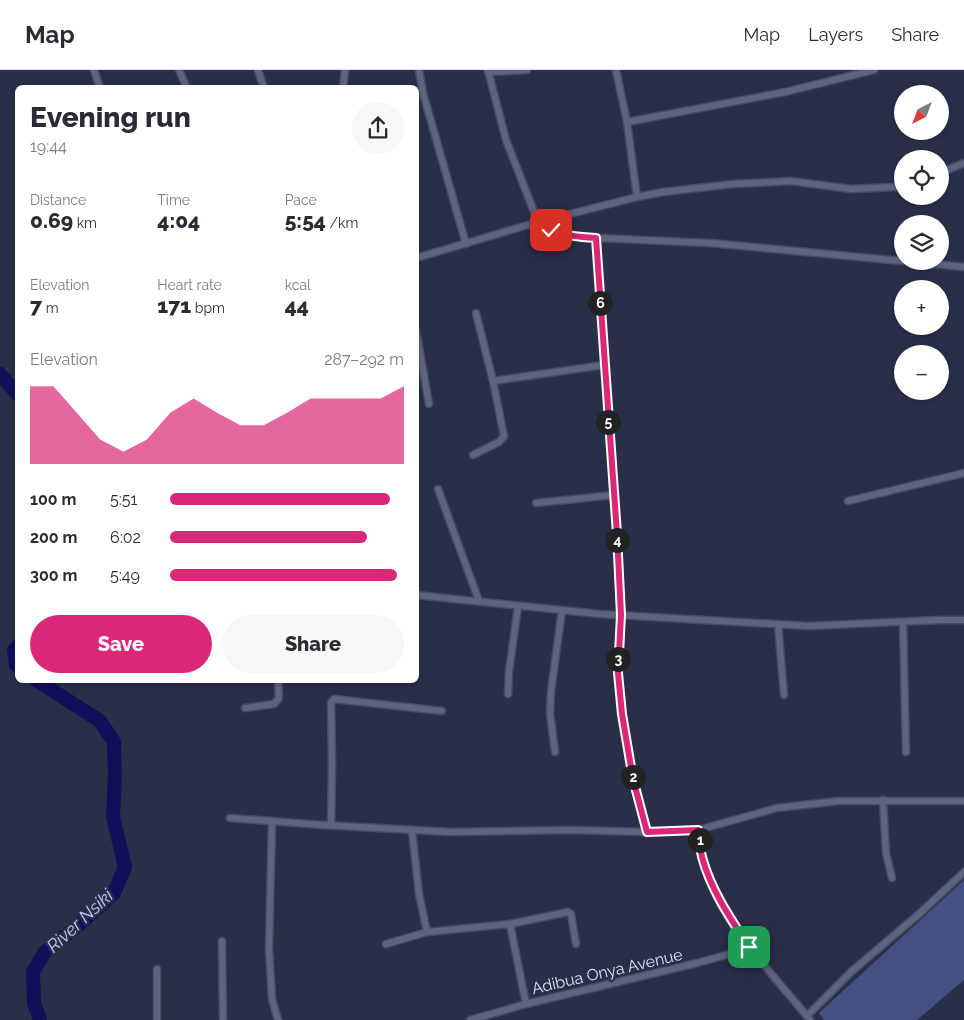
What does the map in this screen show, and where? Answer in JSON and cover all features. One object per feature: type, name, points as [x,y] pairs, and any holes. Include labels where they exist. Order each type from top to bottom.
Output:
[{"type":"street","points":[[94,70],[99,85]]},
{"type":"street","points":[[179,70],[186,85]]},
{"type":"street","points":[[258,70],[263,85]]},
{"type":"street","points":[[343,85],[345,70]]},
{"type":"street","points":[[419,70],[422,93],[466,244]]},
{"type":"street","points":[[527,70],[488,71],[506,140],[538,222],[561,234],[576,237],[710,243],[894,260]]},
{"type":"street","points":[[616,70],[627,122],[637,197]]},
{"type":"street","points":[[627,122],[785,92],[874,70]]},
{"type":"street","points":[[949,169],[964,162]]},
{"type":"street","points":[[419,257],[538,222],[663,192],[715,186],[791,181],[851,189],[894,187]]},
{"type":"street","points":[[596,238],[621,615],[618,673],[622,714],[633,779],[647,832]]},
{"type":"street","points":[[949,266],[964,267]]},
{"type":"street","points":[[473,455],[499,442],[504,436],[476,313]]},
{"type":"street","points":[[419,347],[429,404]]},
{"type":"street","points":[[493,381],[604,364]]},
{"type":"street","points":[[848,502],[964,473]]},
{"type":"street","points":[[438,489],[479,601]]},
{"type":"street","points":[[536,503],[614,495]]},
{"type":"street","points":[[419,594],[518,606],[621,615],[808,626],[964,620]]},
{"type":"street","points":[[508,694],[518,606]]},
{"type":"street","points":[[555,752],[550,713],[551,691],[562,610]]},
{"type":"street","points":[[903,622],[906,752]]},
{"type":"street","points":[[778,624],[784,695]]},
{"type":"street","points":[[245,708],[274,704],[279,698],[278,683]]},
{"type":"street","points":[[331,826],[331,704],[334,699],[442,711]]},
{"type":"street","points":[[883,800],[886,853],[892,878]]},
{"type":"street","points":[[230,818],[331,826],[452,832],[571,830],[647,832],[698,830],[777,808],[838,801],[964,801]]},
{"type":"street","points":[[272,821],[269,948],[272,999],[278,1020]]},
{"type":"street","points":[[412,830],[419,894],[427,932]]},
{"type":"street","points":[[698,830],[702,856],[709,879],[723,908],[749,947],[808,1018],[852,971],[964,872]]},
{"type":"street","points":[[386,944],[427,932],[510,924],[568,912],[572,914],[576,944]]},
{"type":"street","points":[[510,924],[526,1004]]},
{"type":"street","points":[[222,941],[223,1020]]},
{"type":"street","name":"Adibua Onya Avenue","points":[[470,1020],[526,1004],[697,963],[749,947]]},
{"type":"street","points":[[157,970],[157,1020]]},
{"type":"shaded area","points":[[964,880],[964,980],[917,1020],[824,1020],[819,1013]]},
{"type":"waterway","name":"River Nsiki","points":[[0,374],[15,392]]},
{"type":"waterway","name":"River Nsiki","points":[[15,649],[15,658]]},
{"type":"waterway","name":"River Nsiki","points":[[40,1020],[34,1003],[33,972],[44,953],[114,893],[125,867],[113,817],[114,742],[100,721],[41,683]]},
{"type":"route","points":[[551,230],[576,237],[596,238],[617,534],[621,615],[618,673],[622,714],[633,779],[647,832],[698,830],[702,856],[709,879],[723,908],[749,947]]}]
